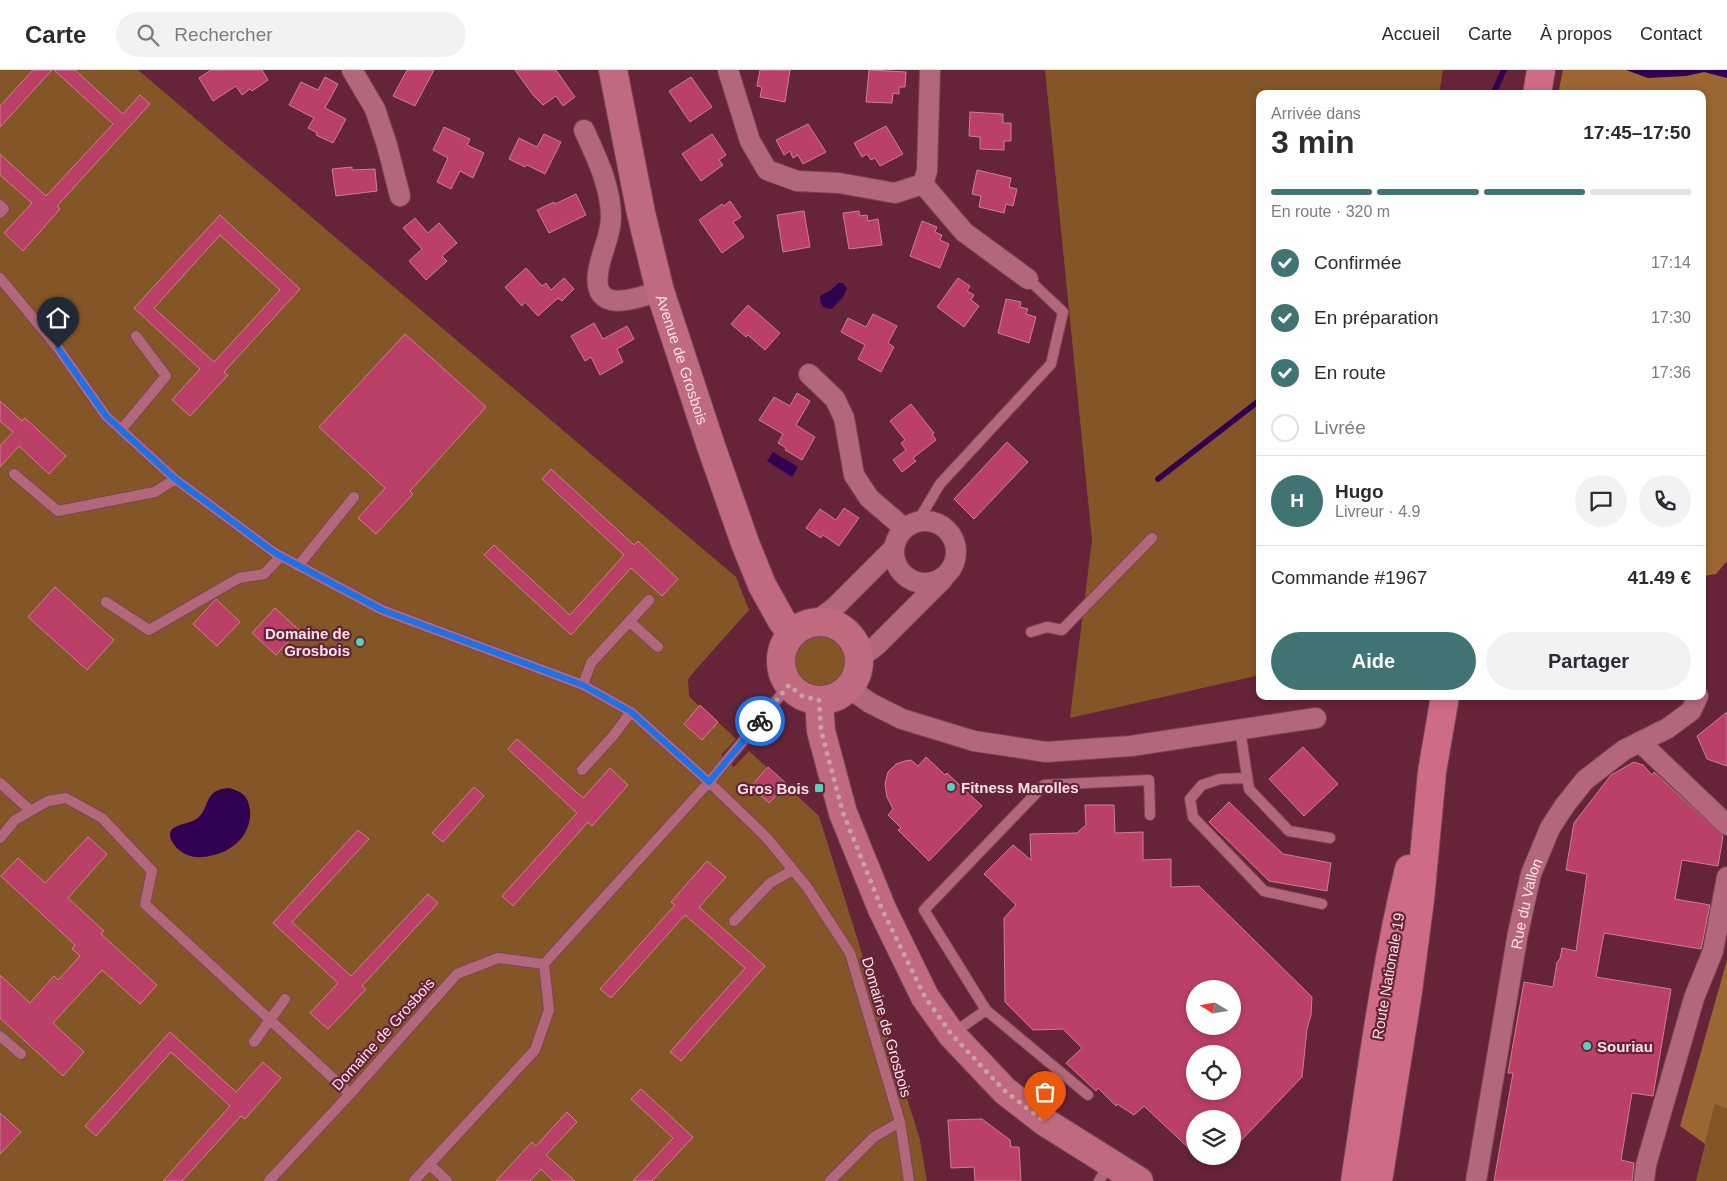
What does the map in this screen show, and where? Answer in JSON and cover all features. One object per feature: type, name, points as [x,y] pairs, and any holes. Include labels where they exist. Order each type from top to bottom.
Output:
[{"type":"main road","points":[[1538,90],[1540,70]]},
{"type":"main road","name":"Route Nationale 19","points":[[1378,1181],[1415,937],[1432,772],[1444,700]]},
{"type":"main road","name":"Route Nationale 19","points":[[1355,1181],[1379,1023],[1401,898],[1432,772]]},
{"type":"street","points":[[352,70],[375,109],[387,145],[400,196]]},
{"type":"street","name":"Avenue de Grosbois","points":[[613,70],[641,213],[660,291],[711,446],[745,543],[766,593],[782,621],[804,627]]},
{"type":"street","points":[[728,70],[750,141],[767,170],[797,181],[839,183],[895,193],[923,184]]},
{"type":"street","points":[[923,184],[927,171],[930,70]]},
{"type":"street","points":[[584,130],[602,175],[611,217],[608,236],[597,274],[598,285],[602,295],[608,300],[620,301],[660,291]]},
{"type":"street","points":[[923,184],[964,232],[1028,279]]},
{"type":"street","points":[[809,374],[835,399],[844,418],[854,475],[869,498],[911,525]]},
{"type":"street","points":[[860,658],[877,645],[949,573],[956,561],[957,550],[954,539],[948,530],[940,524],[929,520],[911,525],[896,541],[894,548],[894,558],[904,576],[922,584],[942,579],[949,573]]},
{"type":"street","points":[[804,627],[828,622],[840,627],[850,635],[857,646],[860,658],[859,669],[849,688],[841,695],[831,699],[801,692],[784,677],[781,658],[783,649],[804,627],[835,607],[894,548]]},
{"type":"street","points":[[849,688],[870,703],[902,719],[974,741],[1046,752],[1131,746],[1316,718]]},
{"type":"street","points":[[801,692],[827,786],[843,813],[890,926],[925,997],[952,1035],[1005,1091],[1105,1172],[1139,1181]]},
{"type":"street","name":"Rue du Vallon","points":[[1476,1181],[1518,933],[1531,874],[1550,828],[1585,780],[1624,750],[1668,728],[1691,711],[1696,700]]},
{"type":"street","points":[[1640,742],[1727,825]]},
{"type":"street","points":[[1644,1181],[1646,1165],[1694,998],[1713,951],[1727,878]]},
{"type":"lane","points":[[0,205],[4,209],[0,213]]},
{"type":"lane","name":"Domaine de Grosbois","points":[[0,278],[58,348],[106,416],[175,479],[280,556],[382,610],[583,685],[631,712],[766,836],[807,887],[850,953],[900,1122],[909,1181]]},
{"type":"lane","points":[[911,525],[940,484],[1051,364],[1063,312],[1028,279]]},
{"type":"lane","points":[[121,430],[166,376],[136,336]]},
{"type":"lane","points":[[14,474],[58,511],[154,492],[175,479]]},
{"type":"lane","points":[[298,566],[354,498]]},
{"type":"lane","points":[[1031,632],[1047,627],[1062,630],[1152,538]]},
{"type":"lane","points":[[106,602],[150,630],[239,578],[264,574],[280,556]]},
{"type":"lane","points":[[583,685],[591,663],[649,600]]},
{"type":"lane","points":[[630,621],[658,647]]},
{"type":"lane","points":[[414,1181],[535,1050],[549,1010],[544,964],[709,782],[801,692]]},
{"type":"lane","points":[[582,770],[613,736],[631,712]]},
{"type":"lane","points":[[1240,730],[1249,789],[1289,831],[1330,838]]},
{"type":"lane","points":[[1247,778],[1220,779],[1202,785],[1190,799],[1192,818],[1264,891],[1322,904]]},
{"type":"lane","points":[[1088,1095],[986,1010],[924,910],[1044,785],[1149,780],[1150,815]]},
{"type":"lane","points":[[0,782],[30,811]]},
{"type":"lane","points":[[0,838],[15,820],[48,801],[66,798],[102,818],[152,870],[145,904],[350,1094]]},
{"type":"lane","points":[[734,921],[770,883],[793,870]]},
{"type":"lane","name":"Domaine de Grosbois","points":[[269,1181],[457,974],[498,958],[544,964]]},
{"type":"lane","points":[[254,1042],[286,999]]},
{"type":"lane","points":[[952,1035],[986,1010]]},
{"type":"lane","points":[[0,1036],[21,1054]]},
{"type":"lane","points":[[830,1181],[874,1137],[900,1122]]},
{"type":"lane","points":[[429,1164],[447,1181]]},
{"type":"shaded area","name":"Domaine de Grosbois","points":[[0,70],[138,70],[736,577],[749,610],[691,675],[688,680],[689,696],[736,739],[721,755],[734,767],[749,751],[819,816],[920,1140],[927,1181],[0,1181]]},
{"type":"shaded area","points":[[1045,70],[1443,70],[1440,90],[1256,90],[1256,676],[1070,718],[1092,540]]},
{"type":"shaded area","points":[[1563,70],[1707,70],[1727,76],[1727,561],[1716,574],[1706,576],[1706,90],[1559,90]]},
{"type":"shaded area","points":[[1626,70],[1727,70],[1727,78],[1704,72],[1686,76],[1648,78]]},
{"type":"shaded area","points":[[838,283],[843,283],[847,288],[843,297],[832,309],[824,307],[821,304],[820,296],[831,290]]},
{"type":"shaded area","points":[[773,452],[798,467],[792,477],[767,461]]},
{"type":"shaded area","points":[[820,634],[830,636],[839,642],[845,651],[847,661],[845,671],[839,680],[830,686],[820,688],[810,686],[801,680],[795,671],[793,661],[795,651],[801,642],[810,636]]},
{"type":"shaded area","points":[[229,788],[238,791],[244,796],[249,806],[249,822],[241,839],[225,851],[205,857],[195,857],[179,850],[171,839],[170,833],[172,829],[194,821],[202,813],[211,795],[221,789]]},
{"type":"shaded area","points":[[1727,960],[1727,1109],[1715,1104],[1705,1144],[1680,1126]]},
{"type":"shaded area","points":[[1715,1104],[1727,1109],[1727,1181],[1696,1181]]},
{"type":"building","points":[[33,70],[52,70],[0,127],[0,106]]},
{"type":"building","points":[[54,70],[75,70],[123,114],[140,95],[150,104],[57,206],[60,209],[23,251],[4,233],[32,203],[0,175],[0,154],[46,196],[113,124]]},
{"type":"building","points":[[211,70],[262,70],[268,80],[252,91],[250,89],[242,95],[236,86],[213,101],[199,78]]},
{"type":"building","points":[[407,70],[434,70],[415,106],[393,96]]},
{"type":"building","points":[[515,70],[556,70],[575,97],[563,106],[556,96],[543,105],[533,95]]},
{"type":"building","points":[[760,70],[790,70],[785,102],[760,97],[762,87],[757,86]]},
{"type":"building","points":[[869,70],[906,72],[905,87],[899,87],[899,94],[893,93],[892,103],[866,102]]},
{"type":"building","points":[[325,77],[338,84],[325,108],[346,119],[333,143],[316,135],[317,133],[308,128],[314,118],[289,105],[301,82],[318,90]]},
{"type":"building","points":[[691,77],[712,107],[690,122],[669,91]]},
{"type":"building","points":[[970,112],[1003,114],[1003,123],[1011,123],[1011,141],[1004,141],[1004,150],[980,149],[980,137],[969,136]]},
{"type":"building","points":[[808,124],[826,152],[803,164],[798,155],[793,158],[790,151],[784,155],[776,140]]},
{"type":"building","points":[[886,126],[903,154],[880,166],[875,158],[871,160],[867,154],[862,157],[854,143]]},
{"type":"building","points":[[444,127],[470,139],[467,145],[484,153],[473,178],[460,171],[451,189],[437,182],[448,158],[433,150]]},
{"type":"building","points":[[544,134],[561,142],[545,174],[509,159],[519,138],[537,147]]},
{"type":"building","points":[[712,134],[726,155],[719,160],[723,165],[701,181],[682,154]]},
{"type":"building","points":[[352,167],[352,170],[375,169],[377,191],[336,196],[332,169]]},
{"type":"building","points":[[977,170],[1011,178],[1009,187],[1017,189],[1013,206],[1006,204],[1004,213],[979,207],[981,196],[972,194]]},
{"type":"building","points":[[576,194],[586,215],[549,233],[537,210]]},
{"type":"building","points":[[730,201],[741,217],[733,222],[744,237],[722,253],[699,220],[722,204],[724,206]]},
{"type":"building","points":[[804,211],[810,247],[783,252],[777,215]]},
{"type":"building","points":[[859,211],[860,216],[867,215],[868,221],[878,219],[882,245],[849,249],[843,213]]},
{"type":"building","points":[[220,215],[300,289],[224,372],[228,375],[190,416],[172,400],[200,369],[134,308]],"holes":[[[220,235],[280,290],[214,362],[154,308]]]},
{"type":"building","points":[[415,218],[428,233],[439,223],[457,243],[442,256],[447,261],[426,280],[409,261],[422,249],[403,228]]},
{"type":"building","points":[[922,221],[937,227],[935,232],[942,235],[940,240],[949,244],[940,268],[910,256]]},
{"type":"building","points":[[526,268],[542,286],[546,283],[551,290],[564,278],[574,289],[562,301],[558,298],[538,316],[525,302],[522,306],[505,287]]},
{"type":"building","points":[[958,278],[970,286],[967,291],[974,295],[971,300],[979,306],[964,327],[937,307]]},
{"type":"building","points":[[1006,299],[1021,302],[1020,307],[1028,309],[1026,314],[1036,317],[1029,343],[998,333]]},
{"type":"building","points":[[748,305],[780,333],[765,350],[748,335],[746,337],[731,324]]},
{"type":"building","points":[[873,314],[897,326],[888,343],[894,347],[881,372],[858,359],[865,345],[841,332],[848,318],[866,327]]},
{"type":"building","points":[[594,323],[603,339],[627,326],[634,339],[617,349],[623,362],[600,375],[591,357],[585,361],[571,336]]},
{"type":"building","points":[[405,334],[486,407],[410,491],[413,494],[376,534],[358,518],[385,488],[319,427]]},
{"type":"building","points":[[797,393],[810,401],[796,425],[815,437],[802,460],[785,450],[786,448],[778,443],[783,434],[759,420],[774,397],[790,406]]},
{"type":"building","points":[[0,401],[22,421],[25,418],[66,456],[49,474],[19,446],[0,467],[0,446],[13,432],[0,421]]},
{"type":"building","points":[[911,404],[934,433],[932,434],[936,440],[913,458],[916,461],[902,472],[893,460],[906,450],[901,443],[905,440],[890,421]]},
{"type":"building","points":[[1007,442],[1028,462],[974,519],[954,499]]},
{"type":"building","points":[[551,469],[634,545],[638,541],[678,579],[662,596],[631,568],[571,635],[484,555],[494,545],[570,615],[624,555],[542,479]]},
{"type":"building","points":[[844,508],[859,518],[839,546],[823,535],[821,538],[806,528],[820,509],[836,520]]},
{"type":"building","points":[[55,587],[114,640],[87,670],[28,617]]},
{"type":"building","points":[[216,599],[240,622],[217,646],[193,624]]},
{"type":"building","points":[[275,608],[299,630],[276,655],[252,633]]},
{"type":"building","points":[[700,705],[718,722],[702,740],[684,724]]},
{"type":"building","points":[[1727,712],[1727,766],[1707,759],[1697,736]]},
{"type":"building","points":[[517,739],[583,798],[610,768],[628,785],[592,826],[588,822],[513,906],[502,896],[577,813],[508,749]]},
{"type":"building","points":[[1303,747],[1338,784],[1304,816],[1269,779]]},
{"type":"building","points":[[926,757],[945,775],[947,773],[982,806],[929,861],[898,830],[901,828],[888,815],[893,809],[887,797],[885,784],[888,772],[896,764],[911,760],[918,766]]},
{"type":"building","points":[[1634,762],[1643,765],[1652,775],[1654,772],[1723,836],[1718,866],[1682,860],[1675,899],[1710,905],[1701,949],[1604,933],[1596,977],[1671,989],[1653,1096],[1632,1093],[1621,1160],[1634,1163],[1632,1181],[1494,1181],[1513,1073],[1508,1073],[1524,982],[1553,987],[1557,962],[1560,959],[1562,948],[1576,951],[1587,874],[1566,870],[1574,823],[1611,775]]},
{"type":"building","points":[[768,767],[787,784],[769,803],[751,786]]},
{"type":"building","points":[[474,787],[484,796],[443,842],[432,833]]},
{"type":"building","points":[[1229,802],[1283,854],[1331,863],[1327,891],[1269,881],[1209,822]]},
{"type":"building","points":[[1085,805],[1114,805],[1115,833],[1143,832],[1143,860],[1171,859],[1171,887],[1199,886],[1312,997],[1302,1077],[1241,1141],[1241,1110],[1186,1110],[1186,1146],[1144,1106],[1134,1115],[1117,1104],[1116,1106],[1098,1088],[1096,1091],[1066,1063],[1082,1048],[1063,1029],[1033,1030],[1005,1002],[1004,918],[1016,905],[984,874],[1013,845],[1031,860],[1030,834],[1077,833],[1086,825]]},
{"type":"building","points":[[358,830],[369,839],[292,922],[351,976],[428,894],[438,903],[362,986],[366,989],[328,1029],[310,1013],[338,983],[273,923]]},
{"type":"building","points":[[88,837],[107,854],[68,898],[104,931],[101,934],[157,985],[140,1004],[102,970],[53,1023],[84,1052],[63,1076],[0,1018],[0,975],[30,1003],[54,976],[58,980],[80,956],[72,949],[75,945],[1,876],[18,858],[45,883]]},
{"type":"building","points":[[707,861],[726,877],[699,907],[765,966],[681,1061],[670,1052],[745,968],[685,915],[611,998],[600,989],[675,905],[671,902]]},
{"type":"building","points":[[170,1032],[236,1092],[263,1062],[281,1078],[245,1119],[241,1116],[182,1181],[163,1181],[230,1106],[171,1052],[96,1136],[85,1126]]},
{"type":"building","points":[[641,1089],[693,1137],[652,1181],[633,1181],[673,1138],[631,1099]]},
{"type":"building","points":[[567,1112],[577,1122],[546,1155],[575,1181],[553,1181],[541,1169],[530,1181],[496,1181],[532,1142],[536,1146]]},
{"type":"building","points":[[0,1113],[21,1132],[0,1154]]},
{"type":"building","points":[[982,1119],[1010,1140],[1011,1147],[1019,1147],[1021,1181],[975,1181],[974,1167],[951,1168],[948,1120]]},
{"type":"waterway","points":[[1495,90],[1504,70]]},
{"type":"waterway","points":[[1158,479],[1256,403]]},
{"type":"way so far","points":[[760,721],[789,685],[802,696],[811,700],[819,700],[821,730],[843,813],[882,909],[925,997],[952,1035],[1005,1091],[1045,1122]]},
{"type":"place","name":"Domaine de Grosbois","points":[[360,642]]},
{"type":"place","name":"Fitness Marolles","points":[[951,787]]},
{"type":"place","name":"Gros Bois","points":[[819,788]]},
{"type":"place","name":"Souriau","points":[[1587,1046]]},
{"type":"route","points":[[58,348],[106,416],[175,479],[280,556],[382,610],[583,685],[631,712],[709,782],[760,721]]}]
